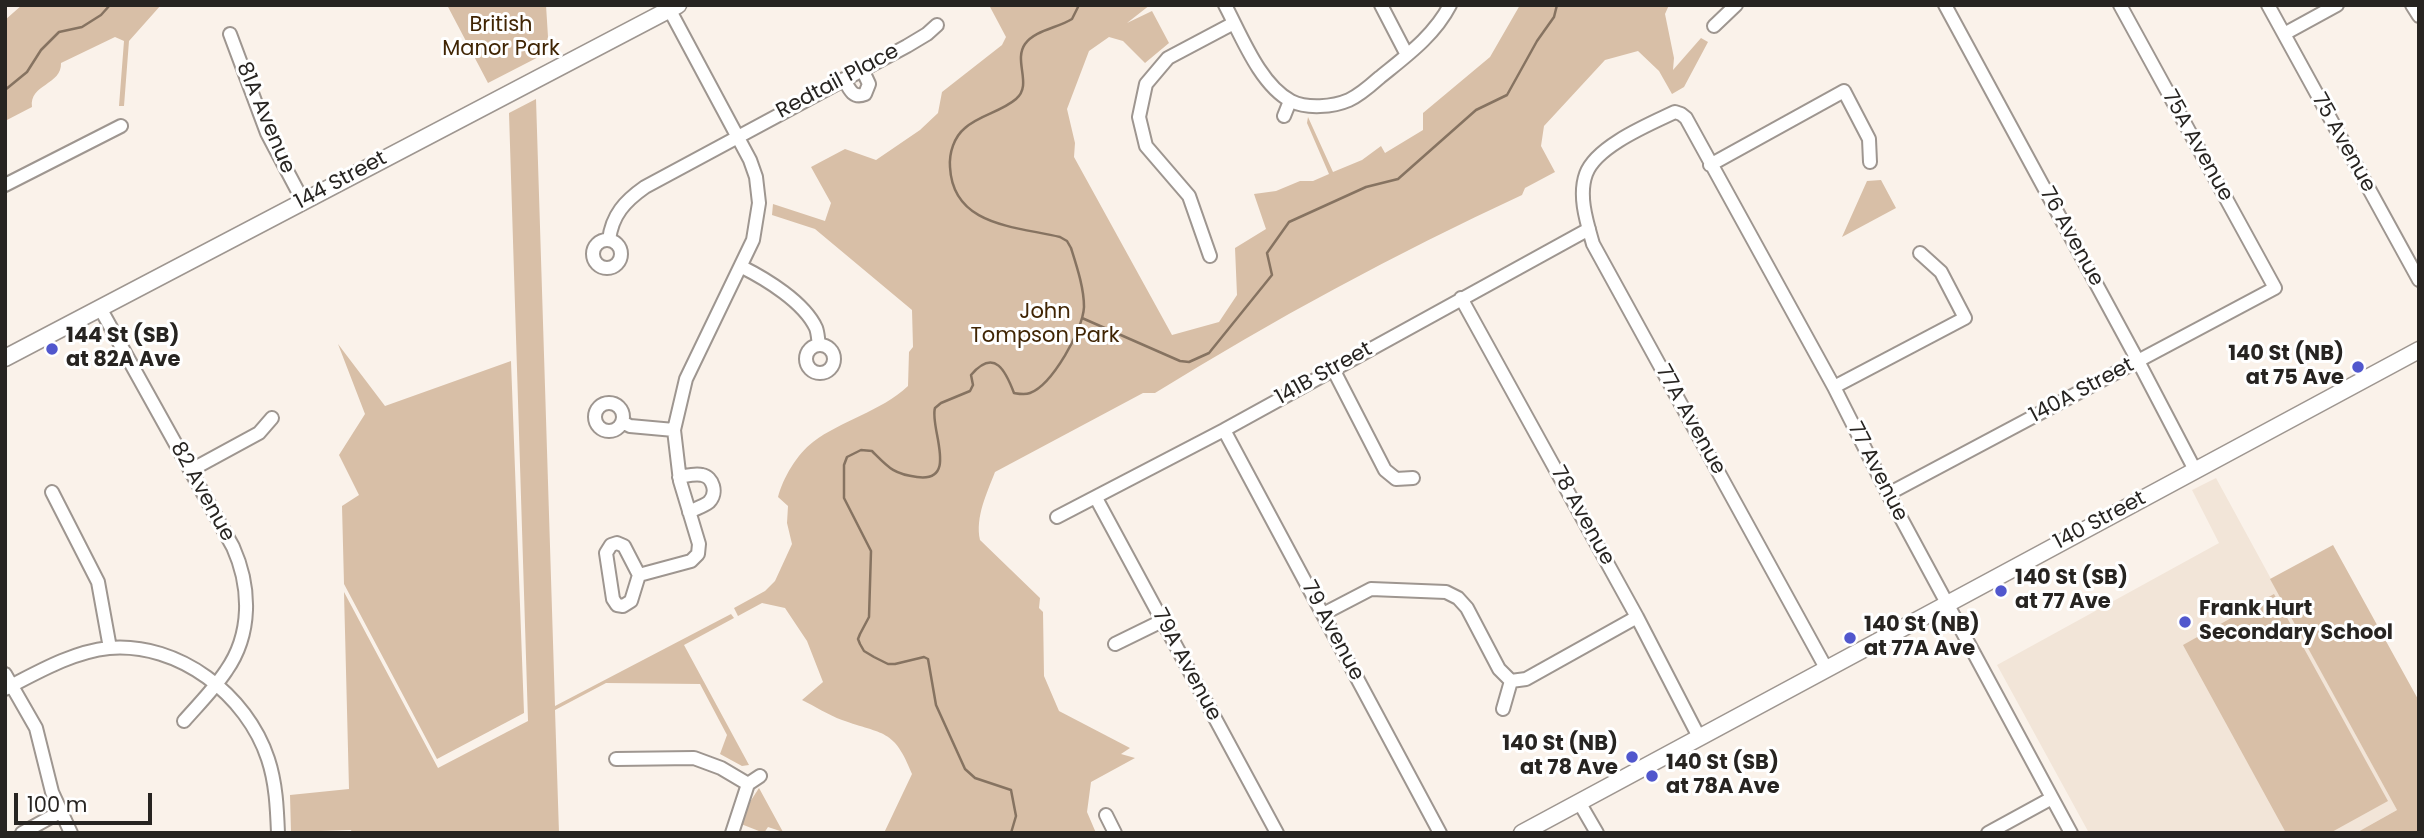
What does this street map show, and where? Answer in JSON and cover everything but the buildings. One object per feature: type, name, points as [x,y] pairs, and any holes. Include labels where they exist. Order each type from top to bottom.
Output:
[{"type":"main road","name":"144 Street","points":[[5,358],[672,7]]},
{"type":"main road","name":"140 Street","points":[[1522,833],[2419,350]]},
{"type":"street","points":[[1225,5],[1263,75],[1296,103],[1330,105],[1350,100],[1407,55],[1437,26],[1450,5]]},
{"type":"street","points":[[1381,5],[1407,55]]},
{"type":"street","points":[[1714,26],[1736,5]]},
{"type":"street","name":"76 Avenue","points":[[1945,5],[2195,470]]},
{"type":"street","name":"75A Avenue","points":[[2120,5],[2275,288]]},
{"type":"street","name":"75 Avenue","points":[[2268,5],[2419,280]]},
{"type":"street","points":[[2284,34],[2337,5]]},
{"type":"street","points":[[2412,5],[2419,16]]},
{"type":"street","points":[[639,575],[691,561],[698,554],[699,544],[679,477],[674,430],[681,395],[691,368],[753,240],[759,203],[756,177],[750,160],[672,7]]},
{"type":"street","points":[[1210,256],[1189,197],[1146,146],[1139,117],[1146,85],[1168,58],[1234,23]]},
{"type":"street","name":"Redtail Place","points":[[609,240],[618,211],[632,196],[927,34],[937,25]]},
{"type":"street","name":"81A Avenue","points":[[230,34],[265,130],[303,201]]},
{"type":"street","points":[[844,79],[855,95],[865,94],[869,84],[862,69]]},
{"type":"street","points":[[1710,164],[1844,91],[1869,139],[1870,162]]},
{"type":"street","points":[[1284,116],[1296,103]]},
{"type":"street","name":"77 Avenue","points":[[1591,165],[1618,142],[1668,116],[1681,114],[1834,387],[1888,494],[2071,833]]},
{"type":"street","points":[[5,185],[121,126]]},
{"type":"street","name":"77A Avenue","points":[[1591,165],[1583,189],[1593,244],[1826,668]]},
{"type":"street","name":"141B Street","points":[[1058,517],[1224,430],[1589,229]]},
{"type":"street","points":[[1834,387],[1965,318],[1941,272],[1920,253]]},
{"type":"street","points":[[742,267],[763,277],[794,300],[816,327],[820,345]]},
{"type":"street","name":"140A Street","points":[[1888,494],[2275,288]]},
{"type":"street","name":"78 Avenue","points":[[1461,298],[1637,617],[1699,737]]},
{"type":"street","name":"82 Avenue","points":[[100,308],[233,547],[246,590],[247,608],[240,643],[232,662],[184,722]]},
{"type":"street","points":[[1332,369],[1385,470],[1396,479],[1413,478]]},
{"type":"street","points":[[191,470],[259,433],[272,418]]},
{"type":"street","points":[[622,422],[630,426],[674,430]]},
{"type":"street","name":"79 Avenue","points":[[1224,430],[1440,833]]},
{"type":"street","points":[[679,477],[704,475],[714,487],[709,502],[689,512]]},
{"type":"street","points":[[52,492],[99,582],[110,648]]},
{"type":"street","name":"79A Avenue","points":[[1096,498],[1277,833]]},
{"type":"street","points":[[617,543],[624,546],[639,575],[631,601],[623,607],[617,605],[612,599],[606,553],[608,547],[617,543]]},
{"type":"street","points":[[1323,614],[1371,589],[1446,593],[1458,598],[1467,608],[1499,669],[1511,681]]},
{"type":"street","points":[[1511,681],[1526,679],[1637,617]]},
{"type":"street","points":[[1115,644],[1162,621]]},
{"type":"street","points":[[71,833],[52,792],[36,727],[7,683],[69,657],[110,648],[150,651],[192,667],[234,701],[248,718],[264,747],[274,778],[278,833]]},
{"type":"street","points":[[1503,709],[1511,681]]},
{"type":"street","points":[[616,759],[694,758],[721,768],[748,783]]},
{"type":"street","points":[[732,833],[748,783],[760,776]]},
{"type":"street","points":[[1988,833],[2052,798]]},
{"type":"street","points":[[1579,802],[1597,833]]},
{"type":"street","points":[[22,833],[60,812]]},
{"type":"street","points":[[1106,815],[1115,833]]},
{"type":"shaded area","name":"Frank Hurt Secondary School","points":[[2216,478],[2397,810],[2356,833],[2089,833],[1997,665],[2219,543],[2192,490]]},
{"type":"green space","points":[[22,5],[161,5],[129,41],[124,106],[119,106],[124,41],[115,37],[61,63],[56,76],[35,94],[32,107],[5,121],[5,20]]},
{"type":"green space","name":"British Manor Park","points":[[447,5],[546,5],[548,37],[554,49],[488,83]]},
{"type":"green space","name":"John Tompson Park","points":[[989,5],[1150,5],[1127,23],[1152,11],[1169,43],[1145,63],[1123,41],[1109,37],[1089,51],[1067,109],[1075,143],[1074,157],[1172,335],[1219,322],[1237,295],[1235,248],[1266,229],[1254,194],[1276,191],[1300,181],[1313,181],[1329,174],[1307,123],[1308,117],[1333,172],[1362,160],[1381,146],[1385,153],[1423,130],[1423,113],[1490,57],[1520,5],[1669,5],[1665,14],[1674,58],[1673,70],[1701,38],[1708,42],[1684,87],[1672,94],[1659,71],[1638,51],[1605,60],[1544,126],[1541,146],[1555,172],[1525,188],[1522,195],[1336,288],[1155,393],[1143,393],[995,472],[980,514],[980,540],[1040,598],[1039,608],[1043,612],[1044,676],[1059,711],[1130,748],[1121,754],[1135,758],[1091,782],[1087,812],[1096,833],[884,833],[912,774],[899,748],[886,735],[837,718],[802,700],[823,682],[807,641],[785,608],[762,603],[738,616],[734,608],[765,591],[775,581],[792,544],[787,523],[788,506],[778,497],[796,460],[824,434],[885,403],[908,386],[909,352],[913,347],[912,310],[815,229],[772,215],[773,204],[825,221],[831,203],[811,167],[845,149],[876,160],[920,130],[938,113],[942,92],[1002,45],[1006,37]]},
{"type":"green space","points":[[536,99],[555,706],[731,614],[734,618],[684,645],[749,765],[742,766],[720,754],[727,735],[700,684],[606,683],[555,710],[559,833],[352,833],[351,830],[291,832],[290,795],[349,789],[344,592],[438,768],[528,721],[509,113]]},
{"type":"green space","points":[[1881,180],[1896,208],[1842,237],[1867,181]]},
{"type":"green space","points":[[338,344],[385,406],[511,361],[524,713],[437,759],[344,584],[342,506],[359,495],[339,455],[365,414]]},
{"type":"green space","points":[[2333,545],[2419,701],[2419,833],[2356,833],[2397,810],[2270,579]]},
{"type":"green space","points":[[2274,594],[2388,801],[2330,833],[2286,833],[2183,645]]},
{"type":"green space","points":[[759,788],[783,832],[768,827],[764,833],[741,824],[748,805]]},
{"type":"waterway","points":[[5,90],[27,72],[41,50],[59,32],[82,27],[101,15],[110,5]]},
{"type":"waterway","points":[[1011,833],[1016,816],[1011,790],[975,778],[965,769],[936,705],[928,659],[924,657],[888,664],[864,651],[860,644],[858,639],[869,617],[871,551],[844,498],[844,465],[847,457],[861,450],[872,451],[896,472],[930,477],[937,471],[940,463],[935,408],[970,391],[973,385],[971,375],[979,367],[993,363],[1003,371],[1014,393],[1024,394],[1039,388],[1065,356],[1078,329],[1084,307],[1078,270],[1067,241],[1060,237],[1006,226],[974,212],[962,201],[954,186],[950,162],[951,151],[961,132],[977,120],[1004,107],[1021,93],[1022,51],[1029,39],[1072,19],[1079,5]]},
{"type":"waterway","points":[[1082,318],[1180,361],[1189,362],[1209,353],[1272,275],[1267,253],[1289,222],[1366,187],[1398,179],[1476,110],[1507,95],[1537,41],[1554,17],[1557,5]]},
{"type":"place","name":"144 St (SB) at 82A Ave","points":[[52,349]]},
{"type":"place","name":"140 St (NB) at 75 Ave","points":[[2358,367]]},
{"type":"place","name":"140 St (SB) at 77 Ave","points":[[2001,591]]},
{"type":"place","name":"Frank Hurt Secondary School","points":[[2185,622]]},
{"type":"place","name":"140 St (NB) at 77A Ave","points":[[1850,638]]},
{"type":"place","name":"140 St (NB) at 78 Ave","points":[[1632,757]]},
{"type":"place","name":"140 St (SB) at 78A Ave","points":[[1652,776]]}]
